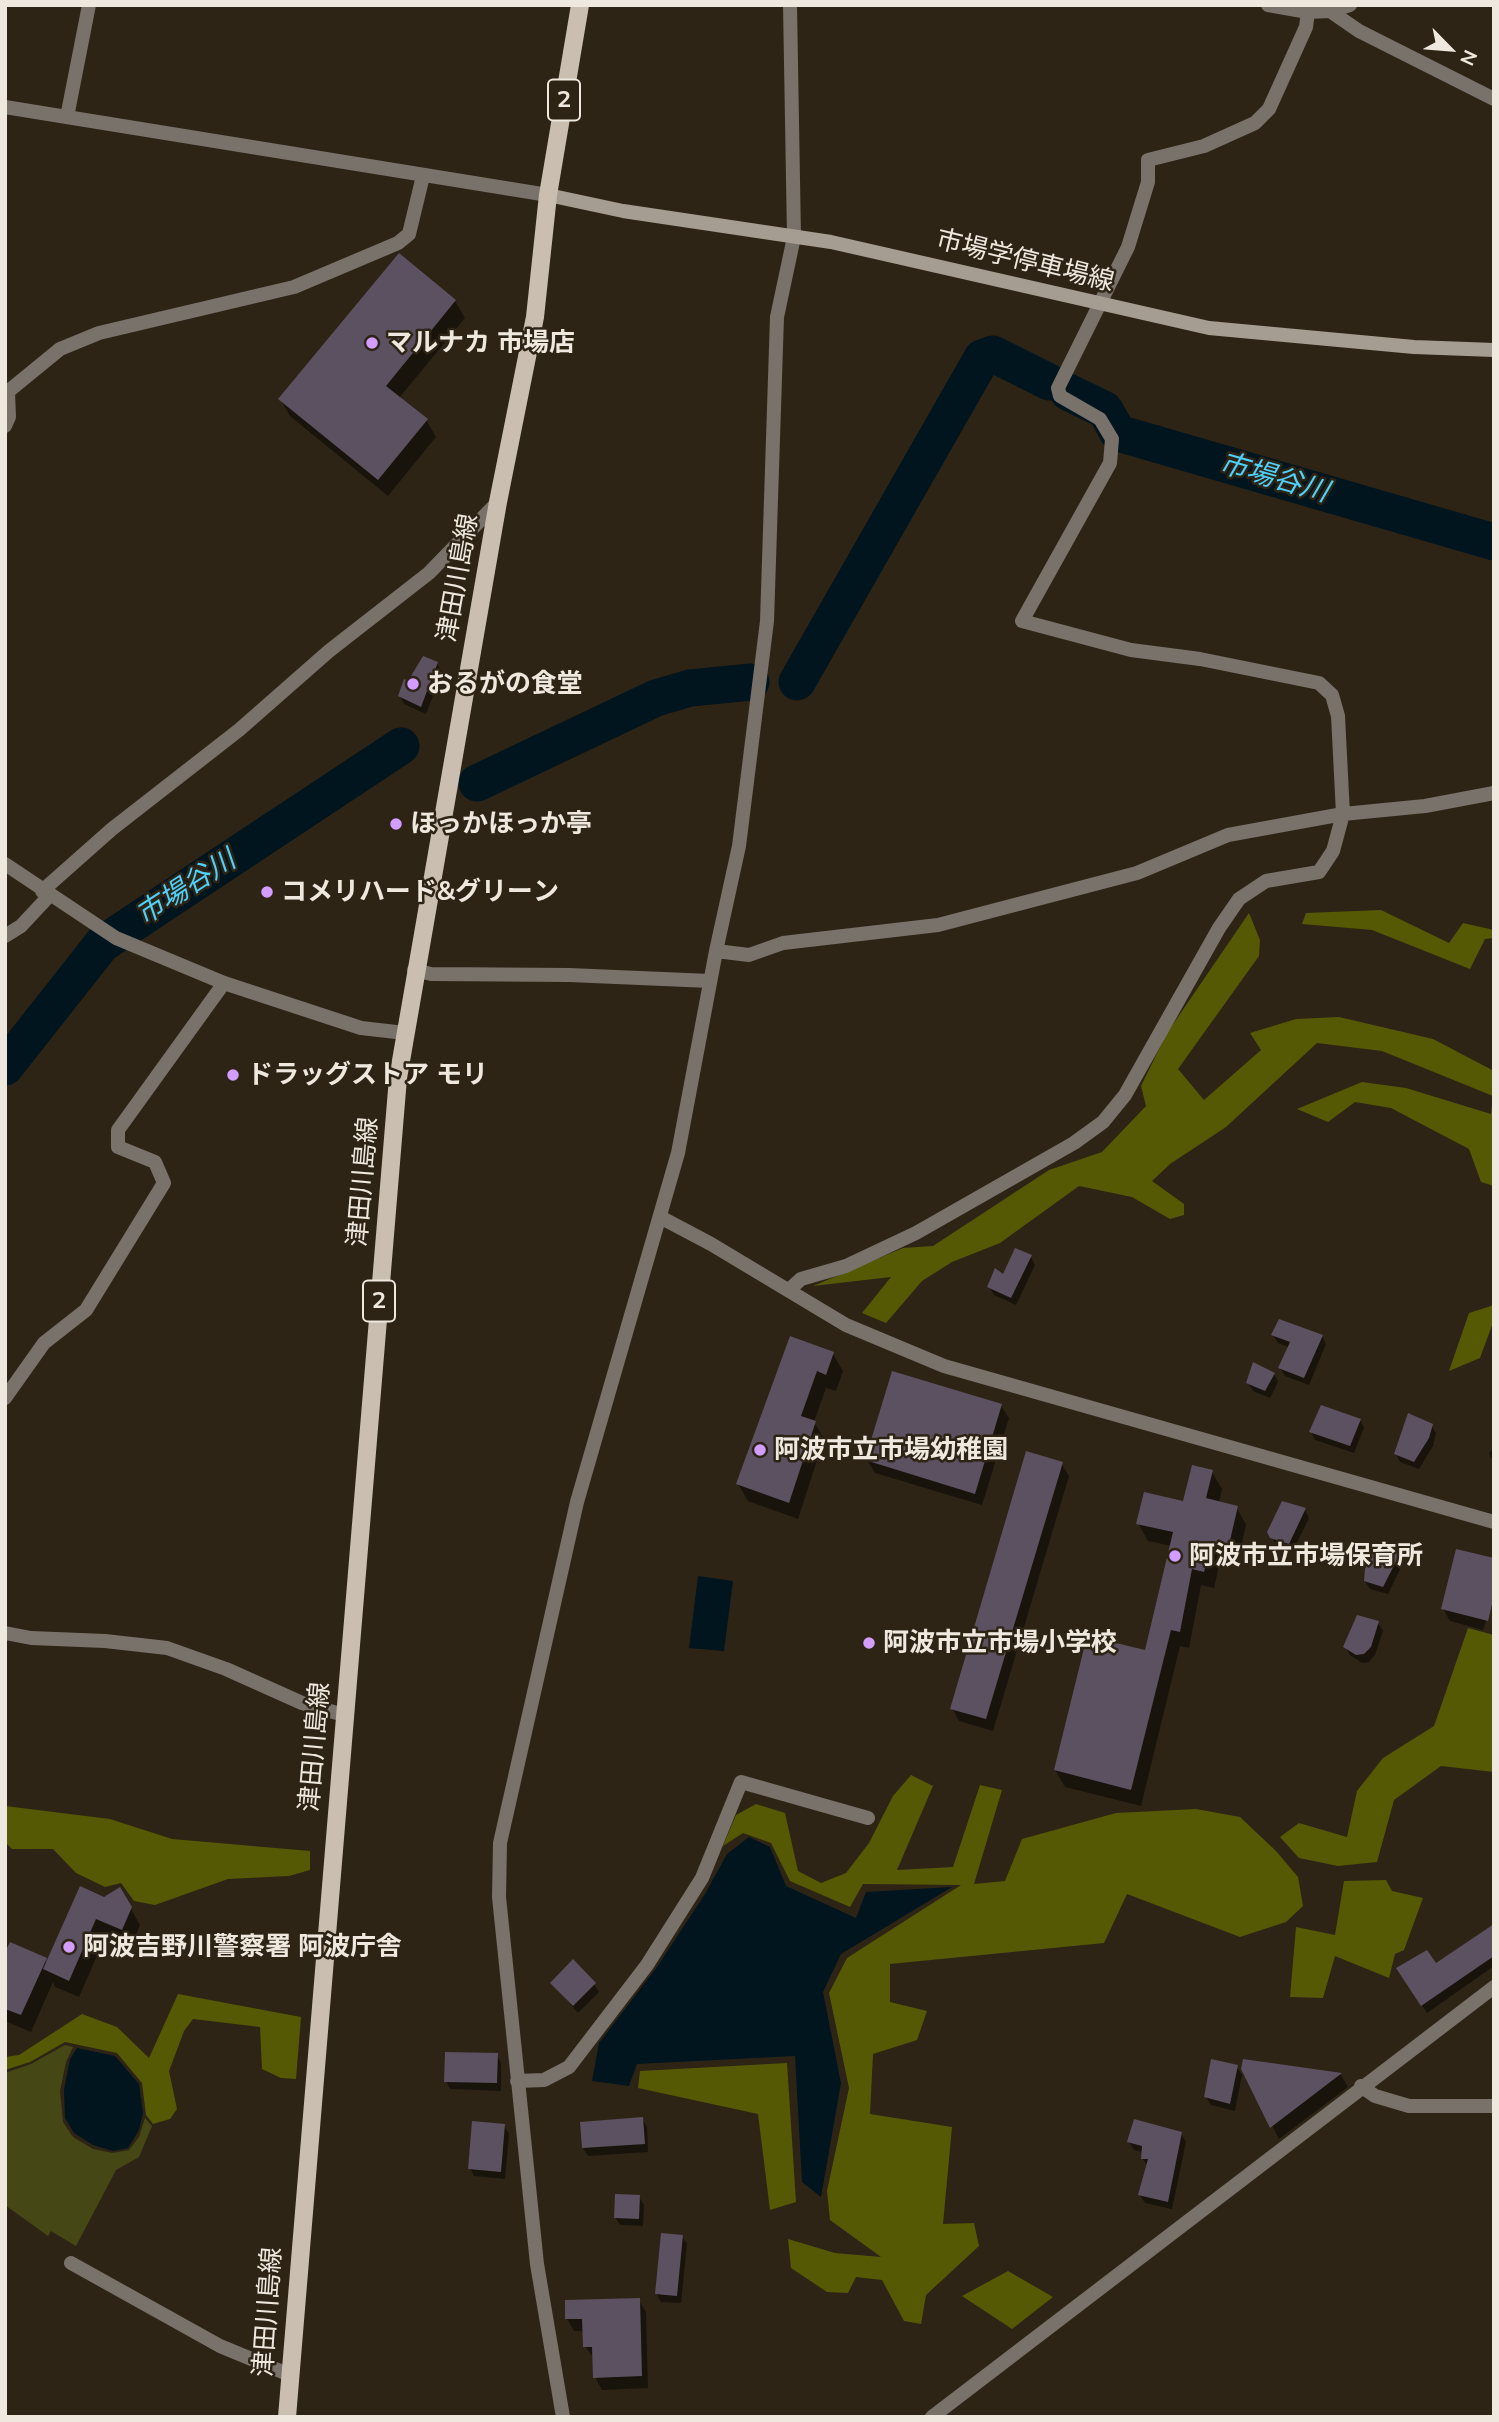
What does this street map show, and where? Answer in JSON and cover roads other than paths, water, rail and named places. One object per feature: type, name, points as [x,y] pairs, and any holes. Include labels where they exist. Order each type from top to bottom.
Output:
[{"type":"main road","name":"津田川島線","points":[[286,2417],[398,1078],[414,970],[498,502],[535,317],[548,195],[580,5]]},
{"type":"main road","name":"市場学停車場線","points":[[548,195],[623,211],[917,259],[1099,304],[1229,331],[1414,347],[1494,350]]},
{"type":"street","points":[[67,117],[89,5]]},
{"type":"street","points":[[563,2417],[537,2263],[517,2081],[499,1897],[500,1843],[577,1502],[678,1153],[710,981],[739,846],[767,621],[776,317],[794,237],[790,5]]},
{"type":"street","points":[[1268,5],[1308,12],[1330,11],[1350,5]]},
{"type":"street","points":[[1330,11],[1359,31],[1494,99]]},
{"type":"street","points":[[789,1290],[801,1279],[846,1266],[916,1233],[1074,1143],[1103,1122],[1125,1095],[1219,928],[1239,900],[1266,881],[1319,872],[1333,851],[1343,814],[1338,716],[1332,695],[1319,683],[1200,659],[1131,650],[1022,621],[1110,463],[1112,439],[1100,419],[1060,396],[1058,388],[1128,247],[1148,182],[1148,160],[1204,146],[1255,123],[1269,109],[1306,27],[1308,12]]},
{"type":"street","points":[[5,107],[548,195]]},
{"type":"street","points":[[5,426],[9,417],[7,393],[60,349],[99,333],[294,287],[398,243],[409,234],[423,176]]},
{"type":"street","points":[[5,936],[21,926],[46,893],[113,829],[239,730],[329,652],[429,573],[498,502]]},
{"type":"street","points":[[716,951],[749,955],[783,943],[938,925],[1137,873],[1228,835],[1343,814],[1425,806],[1494,793]]},
{"type":"street","points":[[5,864],[112,936],[224,983],[361,1028],[405,1033]]},
{"type":"street","points":[[414,970],[431,974],[569,975],[710,981]]},
{"type":"street","points":[[5,1398],[44,1343],[86,1310],[164,1183],[155,1162],[118,1147],[118,1129],[224,983]]},
{"type":"street","points":[[660,1217],[845,1325],[944,1366],[1494,1522]]},
{"type":"street","points":[[5,1633],[167,1648],[226,1669],[302,1703],[344,1715]]},
{"type":"street","points":[[517,2081],[544,2080],[569,2067],[647,1965],[702,1878],[741,1782],[868,1818]]},
{"type":"street","points":[[932,2417],[1361,2086],[1494,1987]]},
{"type":"street","points":[[1361,2086],[1375,2096],[1409,2106],[1494,2106]]},
{"type":"street","points":[[71,2263],[220,2346],[290,2375]]},
{"type":"water","points":[[698,1576],[733,1581],[724,1651],[689,1648]]},
{"type":"water","points":[[749,1837],[770,1847],[786,1886],[856,1918],[866,1892],[952,1887],[841,1954],[823,1992],[841,2083],[821,2197],[802,2182],[795,2056],[637,2064],[629,2086],[592,2081],[599,2043],[657,1967],[705,1894],[727,1854]]},
{"type":"water","points":[[77,2048],[115,2056],[139,2084],[143,2113],[139,2130],[128,2148],[113,2151],[93,2145],[74,2133],[65,2118],[64,2090],[70,2059]]},
{"type":"waterway","name":"市場谷川","points":[[797,682],[982,358],[993,354],[1049,382]]},
{"type":"waterway","name":"市場谷川","points":[[1068,392],[1105,410],[1118,433],[1494,542]]},
{"type":"waterway","name":"市場谷川","points":[[477,783],[656,698],[690,688],[751,682]]},
{"type":"waterway","name":"市場谷川","points":[[5,1067],[102,944],[401,746]]},
{"type":"place","name":"マルナカ 市場店","points":[[372,343]]},
{"type":"place","name":"おるがの食堂","points":[[413,684]]},
{"type":"place","name":"ほっかほっか亭","points":[[396,824]]},
{"type":"place","name":"コメリハード&グリーン","points":[[267,892]]},
{"type":"place","name":"ドラッグストア モリ","points":[[233,1075]]},
{"type":"place","name":"阿波市立市場幼稚園","points":[[760,1450]]},
{"type":"place","name":"阿波市立市場保育所","points":[[1175,1556]]},
{"type":"place","name":"阿波市立市場小学校","points":[[869,1643]]},
{"type":"place","name":"阿波吉野川警察署 阿波庁舎","points":[[69,1947]]}]
